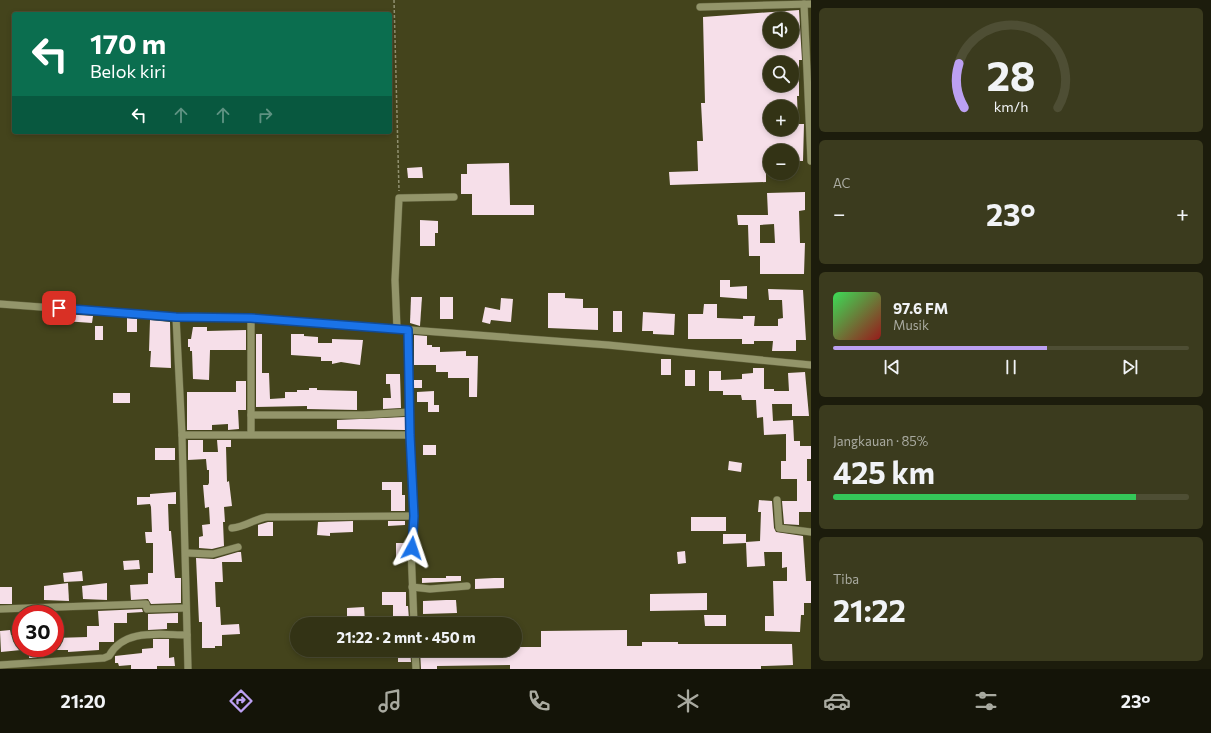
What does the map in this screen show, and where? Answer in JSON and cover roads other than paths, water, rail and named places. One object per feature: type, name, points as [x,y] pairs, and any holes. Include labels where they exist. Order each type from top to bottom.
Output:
[{"type":"street","points":[[700,7],[807,4],[811,161]]},
{"type":"street","points":[[397,328],[395,280],[399,198],[454,197]]},
{"type":"street","points":[[0,304],[176,317],[251,318],[397,328],[608,345],[811,365]]},
{"type":"street","points":[[176,317],[182,435],[188,669]]},
{"type":"street","points":[[251,318],[251,434]]},
{"type":"street","points":[[408,330],[410,435],[414,516],[412,548],[414,617]]},
{"type":"street","points":[[251,415],[363,415],[410,412]]},
{"type":"street","points":[[182,435],[410,435]]},
{"type":"street","points":[[777,500],[779,528],[811,532]]},
{"type":"street","points":[[232,528],[241,527],[258,518],[267,517],[414,516]]},
{"type":"street","points":[[186,553],[213,554],[238,547]]},
{"type":"street","points":[[412,587],[430,589],[467,586]]},
{"type":"street","points":[[0,609],[146,604],[147,609],[186,608]]},
{"type":"street","points":[[0,666],[104,658],[109,656],[114,647],[132,636],[187,635]]},
{"type":"street","points":[[415,657],[416,669]]}]
